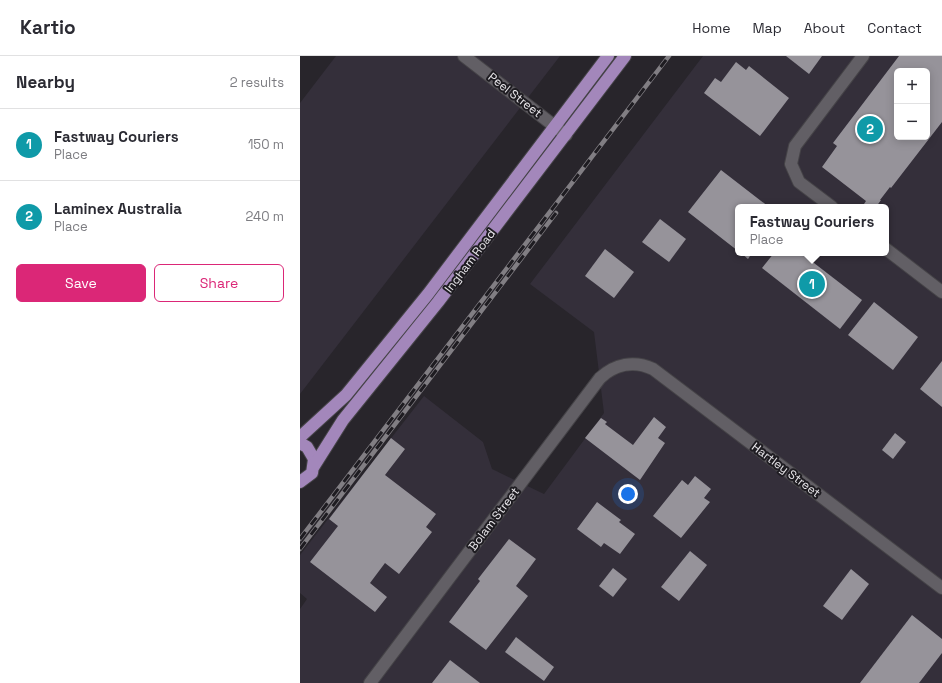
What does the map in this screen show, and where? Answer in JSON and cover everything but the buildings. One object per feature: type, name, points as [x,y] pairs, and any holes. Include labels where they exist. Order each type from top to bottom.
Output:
[{"type":"main road","name":"Ingham Road","points":[[300,437],[351,389],[428,294],[608,56]]},
{"type":"main road","name":"Ingham Road","points":[[300,482],[312,473],[314,466],[343,420],[438,302],[625,56]]},
{"type":"main road","points":[[300,443],[312,452],[314,466]]},
{"type":"street","name":"Peel Street","points":[[464,56],[566,135]]},
{"type":"street","points":[[828,204],[799,182],[791,164],[795,146],[863,56]]},
{"type":"street","points":[[889,251],[942,292]]},
{"type":"street","name":"Hartley Street","points":[[625,364],[640,364],[653,369],[942,588]]},
{"type":"street","name":"Bolam Street","points":[[370,683],[600,378],[612,369],[625,364]]},
{"type":"shaded area","points":[[336,56],[560,56],[300,394],[300,103]]},
{"type":"shaded area","points":[[703,56],[942,56],[942,683],[300,683],[300,609],[307,599],[300,593],[300,555],[424,396],[483,442],[492,469],[544,494],[604,413],[594,332],[530,284]]},
{"type":"railway","points":[[300,539],[669,56]]},
{"type":"railway","points":[[300,549],[556,213]]},
{"type":"place","name":"Laminex Australia","points":[[870,129]]},
{"type":"place","name":"Fastway Couriers","points":[[812,284]]}]
